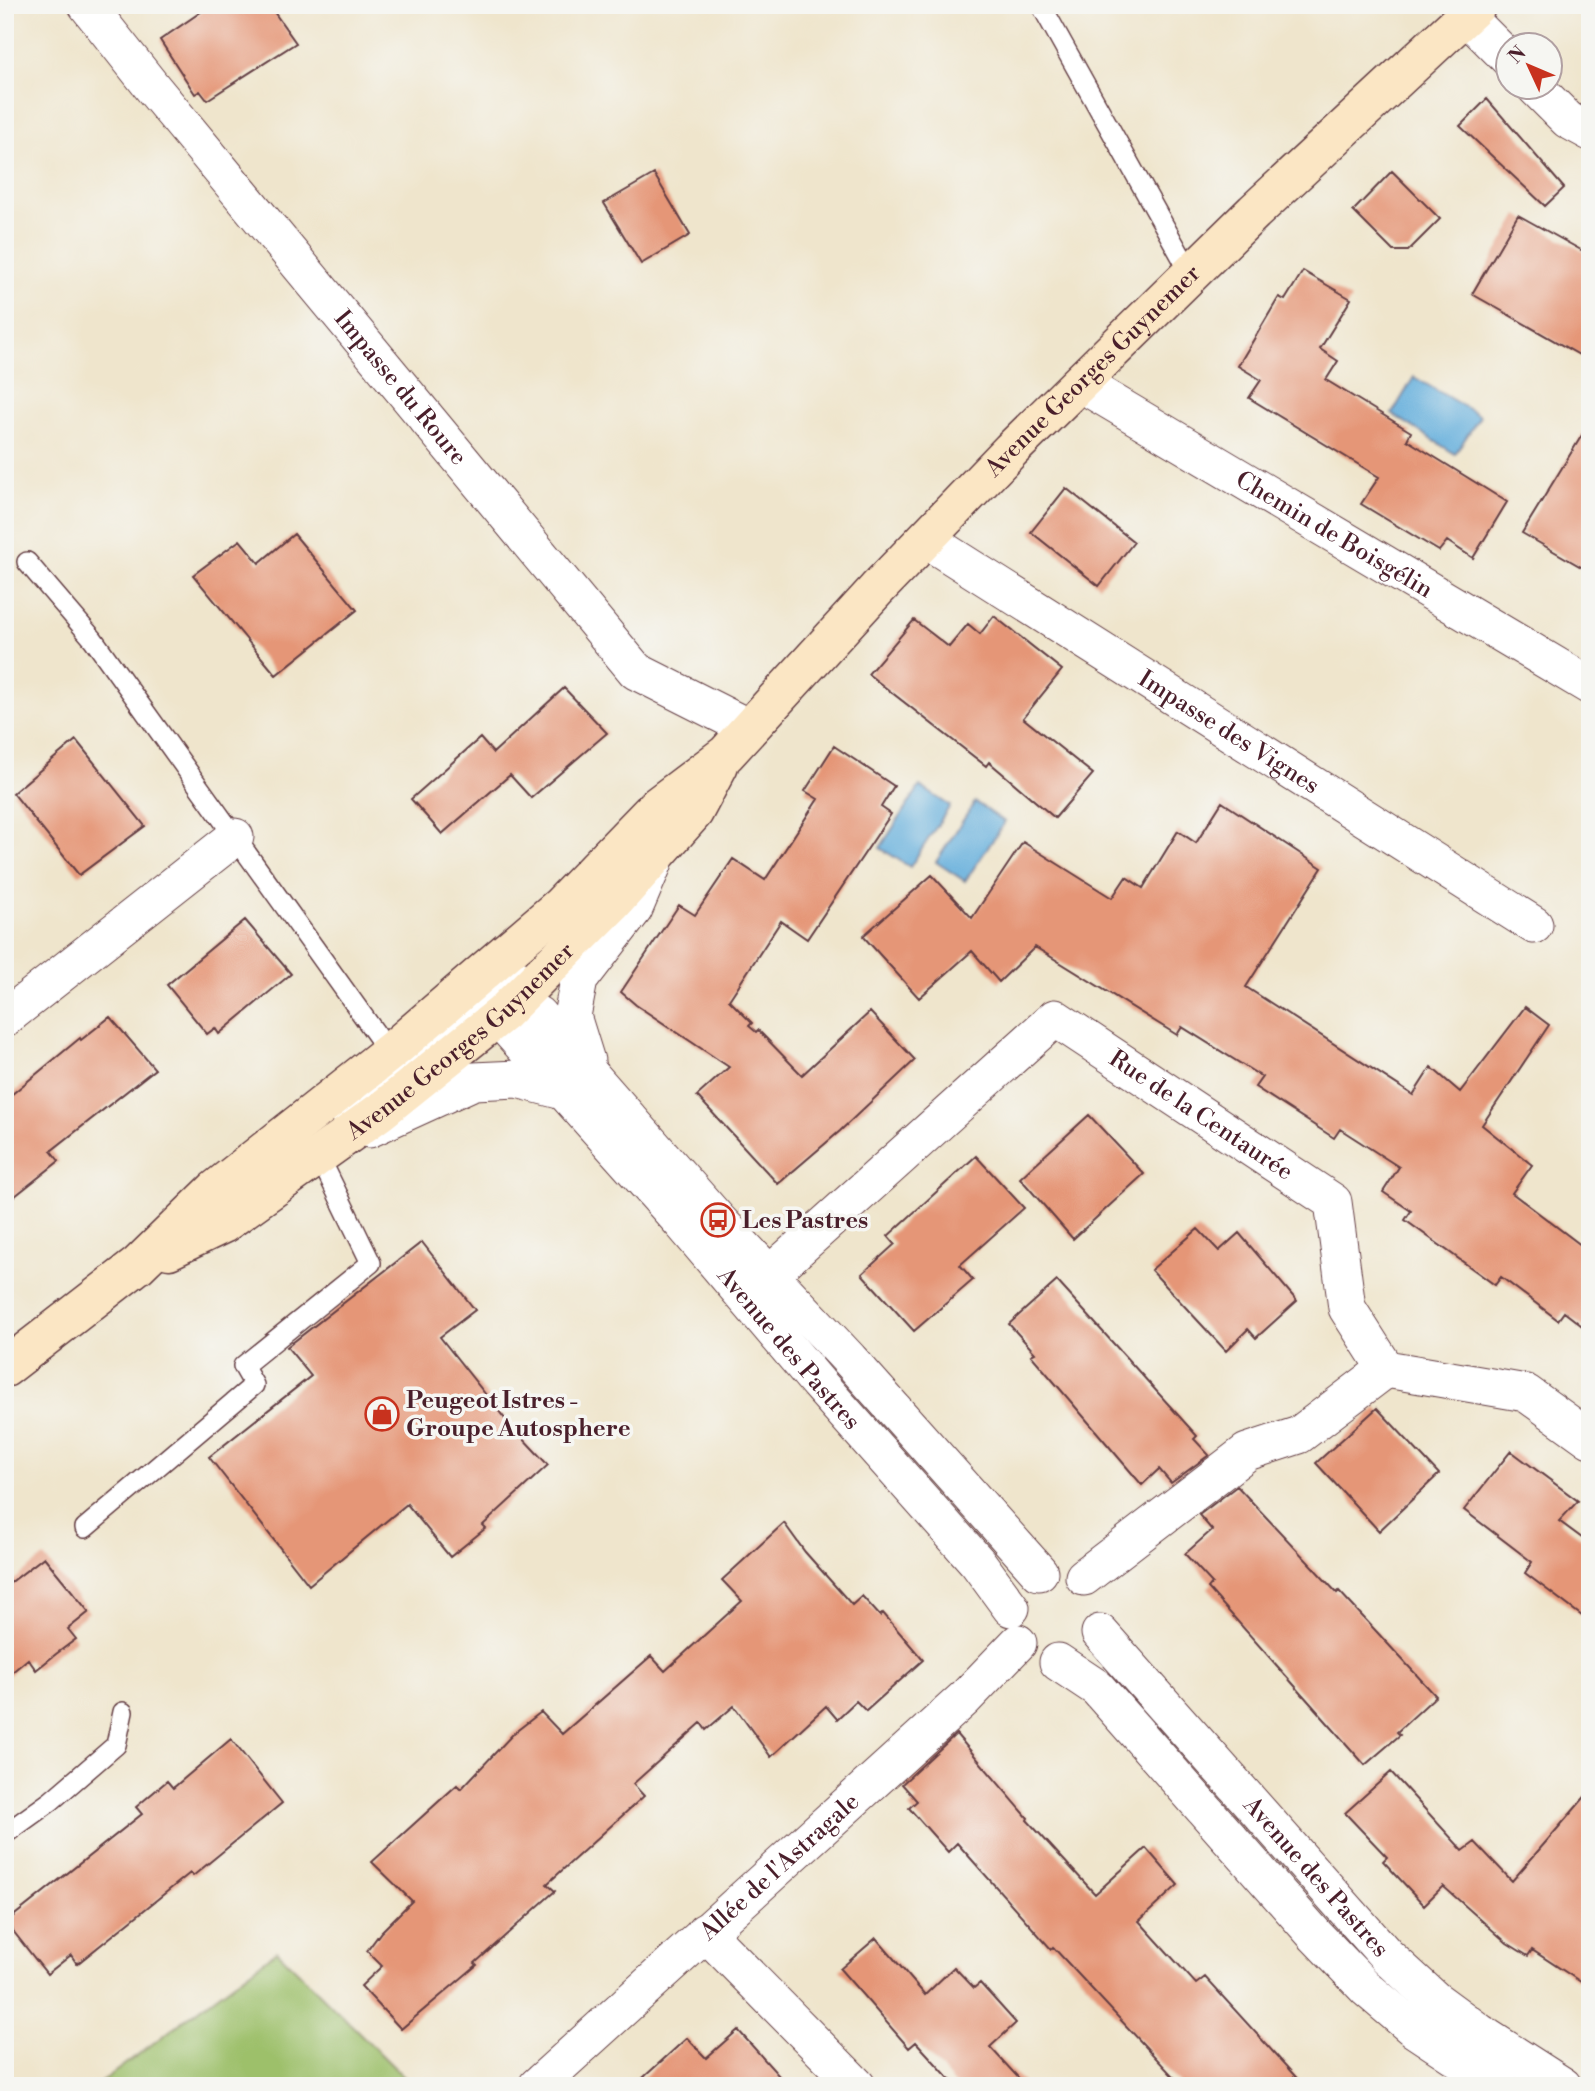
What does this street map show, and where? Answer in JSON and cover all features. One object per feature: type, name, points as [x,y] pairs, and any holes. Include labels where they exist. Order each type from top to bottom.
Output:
[{"type":"main road","name":"Avenue Georges Guynemer","points":[[138,1265],[223,1224],[381,1111],[612,904],[649,837],[657,806],[737,741],[1011,450],[1254,212],[1471,11]]},
{"type":"main road","name":"Avenue Georges Guynemer","points":[[6,1367],[138,1265],[215,1190],[389,1052],[560,906],[649,837]]},
{"type":"street","name":"Impasse du Roure","points":[[87,5],[636,671],[737,741]]},
{"type":"street","points":[[1471,11],[1494,41]]},
{"type":"street","points":[[1550,102],[1568,120],[1590,132]]},
{"type":"street","name":"Chemin de Boisgélin","points":[[1080,383],[1590,686]]},
{"type":"street","name":"Impasse des Vignes","points":[[925,539],[1534,925]]},
{"type":"street","points":[[5,1018],[235,837]]},
{"type":"street","name":"Avenue des Pastres","points":[[649,837],[634,909],[579,980],[572,1016],[577,1083],[683,1224],[810,1374],[978,1563],[1015,1625]]},
{"type":"street","points":[[299,1123],[333,1110],[404,1069],[503,1002]]},
{"type":"street","name":"Avenue des Pastres","points":[[503,1002],[510,1031],[577,1083],[769,1275],[849,1359],[1040,1572]]},
{"type":"street","name":"Rue de la Centaurée","points":[[769,1275],[1055,1018],[1334,1202],[1347,1308],[1386,1369]]},
{"type":"street","points":[[326,1151],[474,1081],[517,1079],[577,1083]]},
{"type":"street","points":[[1084,1577],[1247,1452],[1300,1435],[1386,1369],[1526,1393],[1590,1439]]},
{"type":"street","points":[[1070,1570],[1084,1577],[1095,1588],[1102,1602],[1100,1633],[1084,1654],[1071,1660],[1043,1661],[1029,1654],[1015,1625],[1018,1589],[1027,1578],[1040,1572],[1070,1570]]},
{"type":"street","name":"Allée de l'Astragale","points":[[537,2086],[965,1698],[1015,1625]]},
{"type":"street","name":"Avenue des Pastres","points":[[1100,1633],[1387,1956],[1434,1999],[1479,2032],[1563,2086]]},
{"type":"street","name":"Avenue des Pastres","points":[[1058,1662],[1097,1688],[1315,1936],[1367,1989],[1414,2029],[1500,2086]]},
{"type":"street","points":[[705,1932],[857,2086]]},
{"type":"lane","points":[[1041,5],[1191,274]]},
{"type":"lane","points":[[27,562],[93,639],[389,1052]]},
{"type":"lane","points":[[85,1528],[254,1385],[243,1366],[371,1263],[326,1151]]},
{"type":"lane","points":[[5,1834],[51,1801],[116,1745],[123,1712]]},
{"type":"green space","points":[[277,1951],[413,2086],[96,2086]]},
{"type":"water","points":[[1414,377],[1480,416],[1455,454],[1392,414]]},
{"type":"water","points":[[920,786],[950,806],[910,867],[880,848]]},
{"type":"water","points":[[975,802],[1005,822],[965,881],[936,862]]},
{"type":"building","points":[[211,5],[269,5],[296,43],[207,100],[200,91],[195,94],[160,40]]},
{"type":"building","points":[[1487,99],[1564,188],[1545,206],[1460,126]]},
{"type":"building","points":[[1392,171],[1440,219],[1408,251],[1393,251],[1353,211]]},
{"type":"building","points":[[654,174],[690,235],[641,264],[604,203]]},
{"type":"building","points":[[1518,215],[1590,255],[1590,361],[1472,294]]},
{"type":"building","points":[[1303,271],[1351,299],[1320,349],[1338,361],[1326,380],[1411,432],[1407,440],[1507,502],[1473,558],[1447,541],[1439,551],[1361,504],[1379,477],[1249,398],[1261,380],[1238,366],[1279,297],[1285,300]]},
{"type":"building","points":[[1590,422],[1590,572],[1522,533]]},
{"type":"building","points":[[1066,488],[1134,542],[1099,586],[1031,532]]},
{"type":"building","points":[[294,534],[357,610],[276,675],[193,575],[240,540],[259,563]]},
{"type":"building","points":[[994,616],[1062,670],[1023,718],[1093,774],[1055,818],[989,762],[986,766],[868,674],[914,620],[949,647],[968,624],[980,634]]},
{"type":"building","points":[[564,688],[607,733],[531,798],[510,775],[442,834],[411,799],[480,738],[493,753]]},
{"type":"building","points":[[76,740],[145,826],[79,875],[13,793]]},
{"type":"building","points":[[834,746],[894,786],[881,807],[891,814],[807,939],[781,921],[729,1000],[752,1023],[749,1026],[756,1032],[758,1030],[802,1075],[870,1012],[915,1060],[840,1131],[778,1184],[697,1096],[729,1067],[636,1005],[621,992],[679,905],[695,915],[733,859],[765,880],[818,799],[805,791]]},
{"type":"building","points":[[1222,802],[1322,868],[1246,987],[1413,1095],[1431,1067],[1460,1092],[1525,1007],[1549,1025],[1482,1125],[1532,1165],[1512,1193],[1590,1252],[1590,1332],[1564,1312],[1558,1320],[1501,1277],[1495,1285],[1405,1220],[1411,1211],[1383,1192],[1399,1167],[1340,1129],[1334,1138],[1255,1087],[1262,1077],[1182,1027],[1177,1035],[1035,947],[999,982],[972,951],[919,998],[863,936],[932,875],[972,918],[1023,842],[1112,898],[1126,877],[1143,888],[1178,831],[1196,843]]},
{"type":"building","points":[[245,920],[291,974],[219,1034],[215,1028],[207,1034],[167,985]]},
{"type":"building","points":[[110,1017],[155,1069],[51,1151],[59,1161],[5,1204],[5,1100],[80,1038],[81,1040]]},
{"type":"building","points":[[1089,1115],[1144,1174],[1073,1239],[1020,1178]]},
{"type":"building","points":[[976,1156],[1024,1208],[960,1265],[973,1280],[914,1331],[862,1274],[895,1244],[888,1236]]},
{"type":"building","points":[[1198,1229],[1219,1251],[1239,1233],[1297,1301],[1256,1338],[1248,1329],[1226,1351],[1151,1270]]},
{"type":"building","name":"Peugeot Istres - Groupe Autosphere","points":[[422,1242],[475,1310],[440,1337],[506,1420],[548,1465],[483,1525],[486,1528],[450,1557],[407,1504],[309,1585],[209,1457],[311,1376],[287,1347]]},
{"type":"building","points":[[1057,1281],[1197,1436],[1194,1439],[1209,1455],[1171,1483],[1159,1469],[1142,1485],[1031,1355],[1035,1353],[1009,1324]]},
{"type":"building","points":[[1377,1408],[1439,1474],[1379,1531],[1316,1463]]},
{"type":"building","points":[[1511,1451],[1578,1501],[1559,1521],[1590,1544],[1590,1622],[1525,1573],[1532,1562],[1464,1510]]},
{"type":"building","points":[[1237,1486],[1436,1696],[1397,1732],[1400,1735],[1365,1765],[1208,1588],[1212,1583],[1185,1554],[1212,1530],[1199,1515]]},
{"type":"building","points":[[784,1523],[805,1552],[852,1605],[862,1596],[880,1616],[883,1613],[923,1660],[866,1711],[856,1701],[837,1719],[826,1706],[771,1757],[734,1706],[706,1730],[701,1723],[633,1784],[644,1796],[547,1884],[555,1891],[475,1963],[477,1965],[401,2029],[361,1986],[382,1966],[367,1951],[381,1932],[412,1901],[372,1862],[457,1785],[461,1789],[514,1733],[541,1712],[562,1734],[651,1656],[665,1671],[742,1601],[722,1580]]},
{"type":"building","points":[[44,1557],[89,1612],[68,1629],[76,1639],[36,1670],[28,1659],[5,1678],[5,1587]]},
{"type":"building","points":[[956,1734],[1027,1820],[1095,1894],[1146,1848],[1178,1885],[1139,1921],[1196,1984],[1205,1977],[1304,2086],[1182,2086],[1053,1947],[1051,1949],[957,1843],[948,1852],[909,1808],[917,1801],[902,1784]]},
{"type":"building","points":[[231,1739],[282,1803],[193,1876],[190,1873],[77,1964],[71,1955],[47,1974],[6,1922],[142,1814],[136,1807],[167,1781],[173,1788]]},
{"type":"building","points":[[1391,1772],[1463,1851],[1475,1842],[1512,1881],[1590,1791],[1590,1988],[1532,1950],[1528,1956],[1507,1943],[1443,1886],[1424,1905],[1383,1861],[1387,1857],[1345,1813]]},
{"type":"building","points":[[876,1938],[925,1995],[954,1967],[974,1988],[980,1983],[1016,2023],[990,2047],[1026,2086],[956,2086],[916,2042],[909,2048],[840,1969]]},
{"type":"building","points":[[738,2030],[788,2086],[634,2086],[687,2038],[706,2058]]},
{"type":"place","name":"Les Pastres","points":[[718,1220]]},
{"type":"place","name":"Peugeot Istres - Groupe Autosphere","points":[[382,1414]]}]
